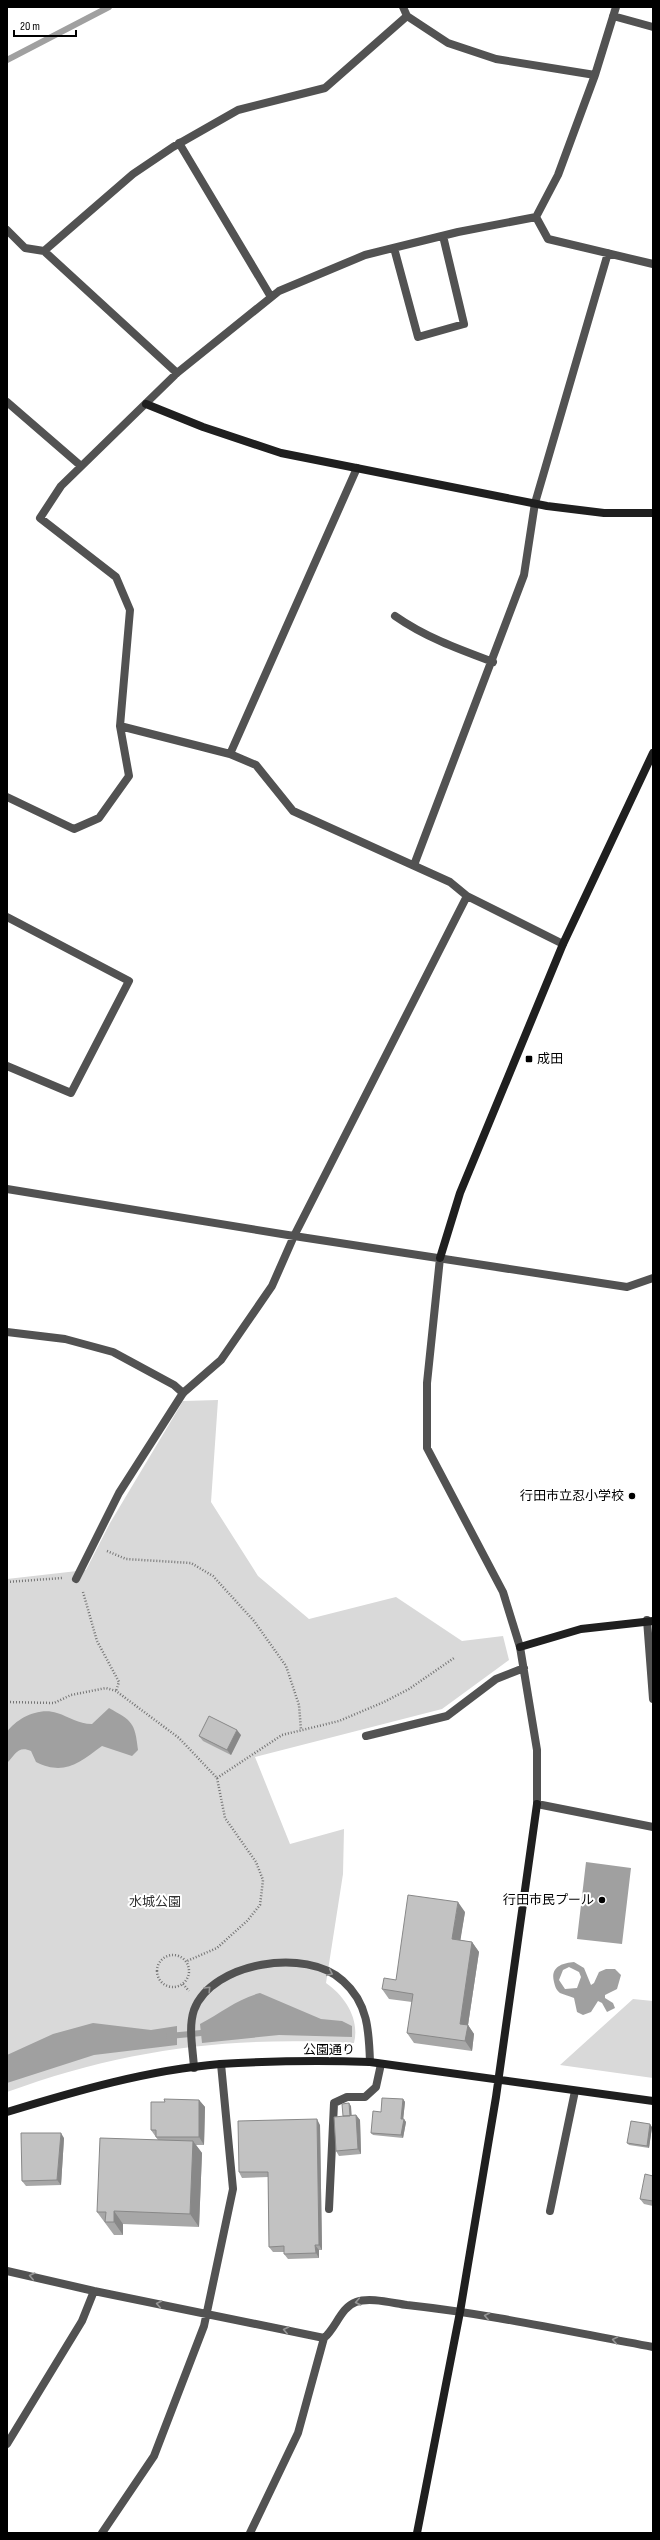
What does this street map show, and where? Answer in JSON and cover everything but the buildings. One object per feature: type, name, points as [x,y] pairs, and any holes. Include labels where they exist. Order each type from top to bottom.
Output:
[{"type":"street","points":[[403,7],[407,16],[448,43],[496,59],[595,75]]},
{"type":"street","points":[[536,217],[558,175],[595,75],[616,7]]},
{"type":"street","points":[[44,251],[133,174],[179,143],[238,110],[325,88],[407,16]]},
{"type":"street","points":[[613,16],[653,27]]},
{"type":"street","points":[[179,143],[271,297]]},
{"type":"street","points":[[7,796],[74,829],[99,818],[129,776],[120,726],[130,610],[116,576],[40,518],[61,486],[177,373],[279,290],[365,255],[443,236],[536,217]]},
{"type":"street","points":[[536,217],[548,239],[653,264]]},
{"type":"street","points":[[7,230],[25,248],[44,251],[177,373]]},
{"type":"street","points":[[394,248],[418,337],[464,324],[443,236]]},
{"type":"street","points":[[414,865],[493,662],[524,575],[535,503],[608,253]]},
{"type":"street","points":[[7,402],[81,466]]},
{"type":"street","points":[[146,404],[203,427],[281,452],[535,503],[604,513],[653,513]]},
{"type":"street","points":[[230,754],[357,468]]},
{"type":"street","points":[[395,616],[427,635],[493,662]]},
{"type":"street","points":[[120,726],[230,754],[256,765],[293,811],[450,882],[467,896],[562,944]]},
{"type":"street","points":[[417,2533],[460,2312],[498,2081],[537,1804],[537,1750],[520,1647],[503,1592],[427,1448],[427,1383],[440,1258],[460,1193],[562,944],[653,753]]},
{"type":"street","points":[[76,1579],[119,1493],[183,1393],[221,1360],[272,1286],[294,1236],[467,896]]},
{"type":"street","points":[[7,917],[129,981],[71,1093],[7,1066]]},
{"type":"street","points":[[7,1189],[294,1236],[627,1287],[653,1278]]},
{"type":"street","points":[[7,1332],[65,1339],[113,1352],[174,1385],[183,1393]]},
{"type":"street","points":[[520,1647],[581,1629],[650,1620],[653,1699]]},
{"type":"street","points":[[366,1736],[447,1716],[496,1679],[524,1668]]},
{"type":"street","points":[[537,1804],[653,1827]]},
{"type":"street","points":[[194,2068],[190,2023],[195,2009],[207,1988],[241,1969],[273,1964],[310,1966],[331,1973],[343,1981],[358,1999],[369,2028],[370,2062]]},
{"type":"street","name":"公園通り","points":[[7,2112],[137,2077],[220,2064],[328,2060],[370,2062],[498,2081],[653,2101]]},
{"type":"street","points":[[102,2533],[154,2456],[204,2326],[233,2189],[220,2064]]},
{"type":"street","points":[[329,2209],[334,2103],[347,2097],[365,2097],[376,2087],[381,2064]]},
{"type":"street","points":[[550,2211],[575,2091]]},
{"type":"street","points":[[7,2270],[94,2291],[324,2338]]},
{"type":"street","points":[[7,2444],[82,2321],[94,2291]]},
{"type":"street","points":[[250,2533],[298,2433],[324,2338],[331,2332],[348,2306],[357,2301],[372,2301],[460,2312],[653,2347]]},
{"type":"path","points":[[93,1545],[126,1559],[191,1563],[213,1576],[254,1621],[286,1666],[299,1705],[302,1730]]},
{"type":"path","points":[[7,1582],[62,1578],[76,1579],[82,1586],[97,1641],[119,1682],[116,1691]]},
{"type":"path","points":[[217,1778],[282,1735],[339,1721],[384,1702],[409,1689],[454,1658]]},
{"type":"path","points":[[7,1702],[54,1703],[71,1695],[106,1688],[116,1691],[179,1738],[217,1778],[225,1818],[256,1862],[263,1880],[260,1906],[248,1921],[217,1948],[187,1961]]},
{"type":"path","points":[[170,1954],[177,1954],[187,1961],[190,1974],[183,1984],[177,1987],[164,1984],[160,1980],[157,1967],[164,1957],[170,1954]]},
{"type":"path","points":[[183,1984],[189,1991]]},
{"type":"green space","name":"水城公園","points":[[218,1400],[211,1502],[258,1576],[309,1619],[396,1597],[462,1641],[503,1636],[509,1660],[442,1709],[255,1757],[290,1844],[344,1829],[343,1874],[326,1983],[345,2001],[353,2017],[355,2025],[354,2043],[308,2041],[264,2042],[220,2044],[178,2049],[93,2065],[7,2092],[7,1579],[86,1570],[110,1523],[183,1401]]},
{"type":"green space","points":[[633,1999],[653,2001],[653,2078],[560,2065]]},
{"type":"shaded area","points":[[109,1708],[123,1716],[134,1728],[138,1750],[132,1756],[102,1746],[86,1758],[71,1766],[55,1768],[36,1762],[31,1751],[23,1749],[17,1752],[7,1763],[7,1732],[22,1718],[43,1711],[57,1713],[82,1723],[92,1724]]},
{"type":"shaded area","points":[[586,1862],[631,1868],[622,1944],[577,1939]]},
{"type":"shaded area","points":[[574,1962],[584,1968],[591,1985],[594,1983],[599,1972],[606,1969],[615,1969],[621,1975],[617,1989],[605,1995],[605,1998],[613,2003],[615,2008],[607,2012],[602,2003],[598,2001],[591,2012],[583,2015],[577,2012],[574,1998],[559,1992],[555,1986],[553,1977],[555,1969],[561,1965]],"holes":[[[569,1967],[579,1972],[581,1977],[577,1988],[565,1989],[559,1980],[563,1970]]]},
{"type":"shaded area","points":[[260,1993],[321,2019],[342,2021],[352,2026],[352,2037],[279,2035],[202,2043],[200,2024],[236,2003]]},
{"type":"shaded area","points":[[93,2023],[151,2030],[177,2026],[177,2045],[94,2055],[7,2083],[7,2055],[53,2034]]},
{"type":"waterway","points":[[7,60],[109,7]]},
{"type":"waterway","points":[[169,2036],[201,2033]]},
{"type":"place","name":"成田","points":[[529,1059]]},
{"type":"place","name":"行田市立忍小学校","points":[[632,1496]]},
{"type":"place","name":"行田市民プール","points":[[602,1900]]}]
